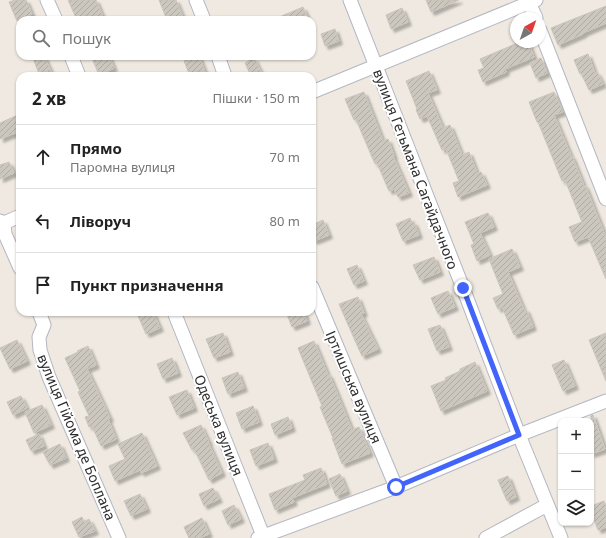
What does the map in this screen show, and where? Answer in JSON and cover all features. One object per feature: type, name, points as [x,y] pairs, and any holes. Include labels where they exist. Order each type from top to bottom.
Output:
[{"type":"street","points":[[47,0],[54,16]]},
{"type":"street","points":[[196,0],[202,16]]},
{"type":"street","name":"вулиця Гетьмана Сагайдачного","points":[[350,0],[519,435],[561,538]]},
{"type":"street","points":[[316,90],[531,1],[534,12]]},
{"type":"street","points":[[546,45],[606,199]]},
{"type":"street","points":[[73,60],[77,72]]},
{"type":"street","points":[[219,60],[224,72]]},
{"type":"street","points":[[16,217],[2,222],[16,258]]},
{"type":"street","name":"Іртишська вулиця","points":[[316,297],[396,487]]},
{"type":"street","name":"вулиця Гійома де Боплана","points":[[41,316],[44,325],[39,337],[40,350],[44,363],[119,538]]},
{"type":"street","name":"Одеська вулиця","points":[[176,316],[261,537]]},
{"type":"street","points":[[261,537],[396,487],[519,435],[606,401]]},
{"type":"street","points":[[486,538],[547,505]]},
{"type":"building","points":[[15,0],[26,0],[32,14],[28,16],[16,16],[16,19],[9,2]]},
{"type":"building","points":[[68,0],[96,0],[103,16],[75,16]]},
{"type":"building","points":[[159,0],[176,0],[182,16],[165,16]]},
{"type":"building","points":[[426,0],[459,0],[431,12]]},
{"type":"building","points":[[606,6],[606,23],[558,45],[551,28]]},
{"type":"building","points":[[303,7],[307,16],[282,16]]},
{"type":"building","points":[[402,8],[408,22],[391,29],[386,15]]},
{"type":"building","points":[[335,29],[339,41],[325,46],[321,34]]},
{"type":"building","points":[[510,46],[510,48],[530,48],[534,57],[505,69],[506,72],[483,82],[478,70],[484,68],[480,59]]},
{"type":"building","points":[[588,54],[595,73],[597,72],[603,84],[589,90],[574,60]]},
{"type":"building","points":[[541,58],[547,73],[536,78],[530,63]]},
{"type":"building","points":[[34,60],[46,60],[51,72],[38,72]]},
{"type":"building","points":[[93,60],[111,60],[114,68],[105,72],[98,72]]},
{"type":"building","points":[[200,60],[205,72],[188,72],[184,61]]},
{"type":"building","points":[[250,60],[255,60],[261,72],[249,72],[245,63]]},
{"type":"building","points":[[429,71],[437,90],[428,93],[443,128],[450,125],[462,155],[469,152],[477,173],[481,172],[487,185],[458,197],[453,183],[459,181],[446,149],[442,150],[427,116],[420,119],[406,81]]},
{"type":"building","points":[[364,92],[383,141],[388,139],[393,156],[409,193],[398,197],[394,189],[389,191],[377,163],[375,164],[356,119],[354,120],[345,99]]},
{"type":"building","points":[[554,92],[563,112],[554,115],[584,186],[585,185],[606,238],[606,279],[588,237],[575,242],[569,227],[582,222],[565,180],[562,181],[529,102]]},
{"type":"building","points":[[16,116],[16,133],[0,139],[0,123]]},
{"type":"building","points":[[9,162],[14,173],[0,179],[0,165]]},
{"type":"building","points":[[488,213],[494,227],[480,233],[490,255],[477,261],[471,245],[474,244],[465,222]]},
{"type":"building","points":[[410,218],[412,223],[414,222],[419,235],[403,241],[396,224]]},
{"type":"building","points":[[323,220],[329,235],[316,240],[316,223]]},
{"type":"building","points":[[512,249],[520,267],[508,272],[533,327],[514,335],[502,307],[498,309],[493,298],[503,294],[489,259]]},
{"type":"building","points":[[434,257],[440,272],[420,280],[413,265]]},
{"type":"building","points":[[357,265],[364,281],[354,285],[347,269]]},
{"type":"building","points":[[448,291],[455,307],[438,314],[431,298]]},
{"type":"building","points":[[358,297],[364,313],[361,314],[378,349],[362,356],[339,304]]},
{"type":"building","points":[[138,316],[155,316],[160,328],[146,334]]},
{"type":"building","points":[[288,316],[305,316],[307,321],[292,327]]},
{"type":"building","points":[[440,325],[449,347],[437,351],[428,329]]},
{"type":"building","points":[[223,333],[230,352],[214,358],[206,339]]},
{"type":"building","points":[[606,333],[606,381],[589,340]]},
{"type":"building","points":[[17,340],[27,361],[10,369],[0,348]]},
{"type":"building","points":[[314,341],[352,430],[359,427],[370,453],[342,464],[320,407],[322,406],[298,348]]},
{"type":"building","points":[[88,346],[96,365],[87,369],[110,418],[108,419],[116,439],[101,446],[92,426],[89,427],[85,417],[89,416],[78,392],[80,391],[65,358]]},
{"type":"building","points":[[172,358],[178,373],[163,379],[157,364]]},
{"type":"building","points":[[564,360],[575,386],[563,391],[552,365]]},
{"type":"building","points":[[475,362],[487,391],[441,411],[431,386],[446,380],[445,378]]},
{"type":"building","points":[[238,372],[244,388],[228,394],[222,378]]},
{"type":"building","points":[[187,390],[194,408],[177,415],[169,397]]},
{"type":"building","points":[[21,396],[27,408],[13,415],[7,402]]},
{"type":"building","points":[[42,405],[51,425],[34,433],[25,412]]},
{"type":"building","points":[[253,406],[259,422],[242,429],[236,413]]},
{"type":"building","points":[[591,415],[593,415],[605,449],[594,453],[594,418],[591,418]]},
{"type":"building","points":[[288,417],[292,428],[275,435],[271,424]]},
{"type":"building","points":[[201,425],[222,473],[209,480],[194,449],[192,450],[183,433]]},
{"type":"building","points":[[142,433],[157,466],[141,473],[140,470],[115,481],[109,466],[125,459],[118,444]]},
{"type":"building","points":[[39,434],[44,446],[31,451],[26,440]]},
{"type":"building","points":[[268,443],[274,459],[256,466],[250,450]]},
{"type":"building","points":[[60,444],[66,458],[50,465],[43,452]]},
{"type":"building","points":[[321,468],[327,484],[292,498],[294,502],[275,510],[269,494],[305,480],[303,475]]},
{"type":"building","points":[[340,474],[347,491],[336,496],[329,479]]},
{"type":"building","points":[[508,476],[516,497],[507,501],[498,480]]},
{"type":"building","points":[[213,488],[219,499],[204,506],[199,494]]},
{"type":"building","points":[[140,494],[147,509],[131,516],[124,501]]},
{"type":"building","points":[[604,501],[606,506],[606,527],[598,530],[594,520],[594,505]]},
{"type":"building","points":[[234,505],[241,519],[228,525],[222,511]]},
{"type":"building","points":[[82,517],[84,522],[89,519],[95,531],[79,537],[72,522]]},
{"type":"building","points":[[202,518],[209,534],[199,538],[189,538],[184,527]]},
{"type":"route","points":[[396,487],[519,435],[463,288]]}]
